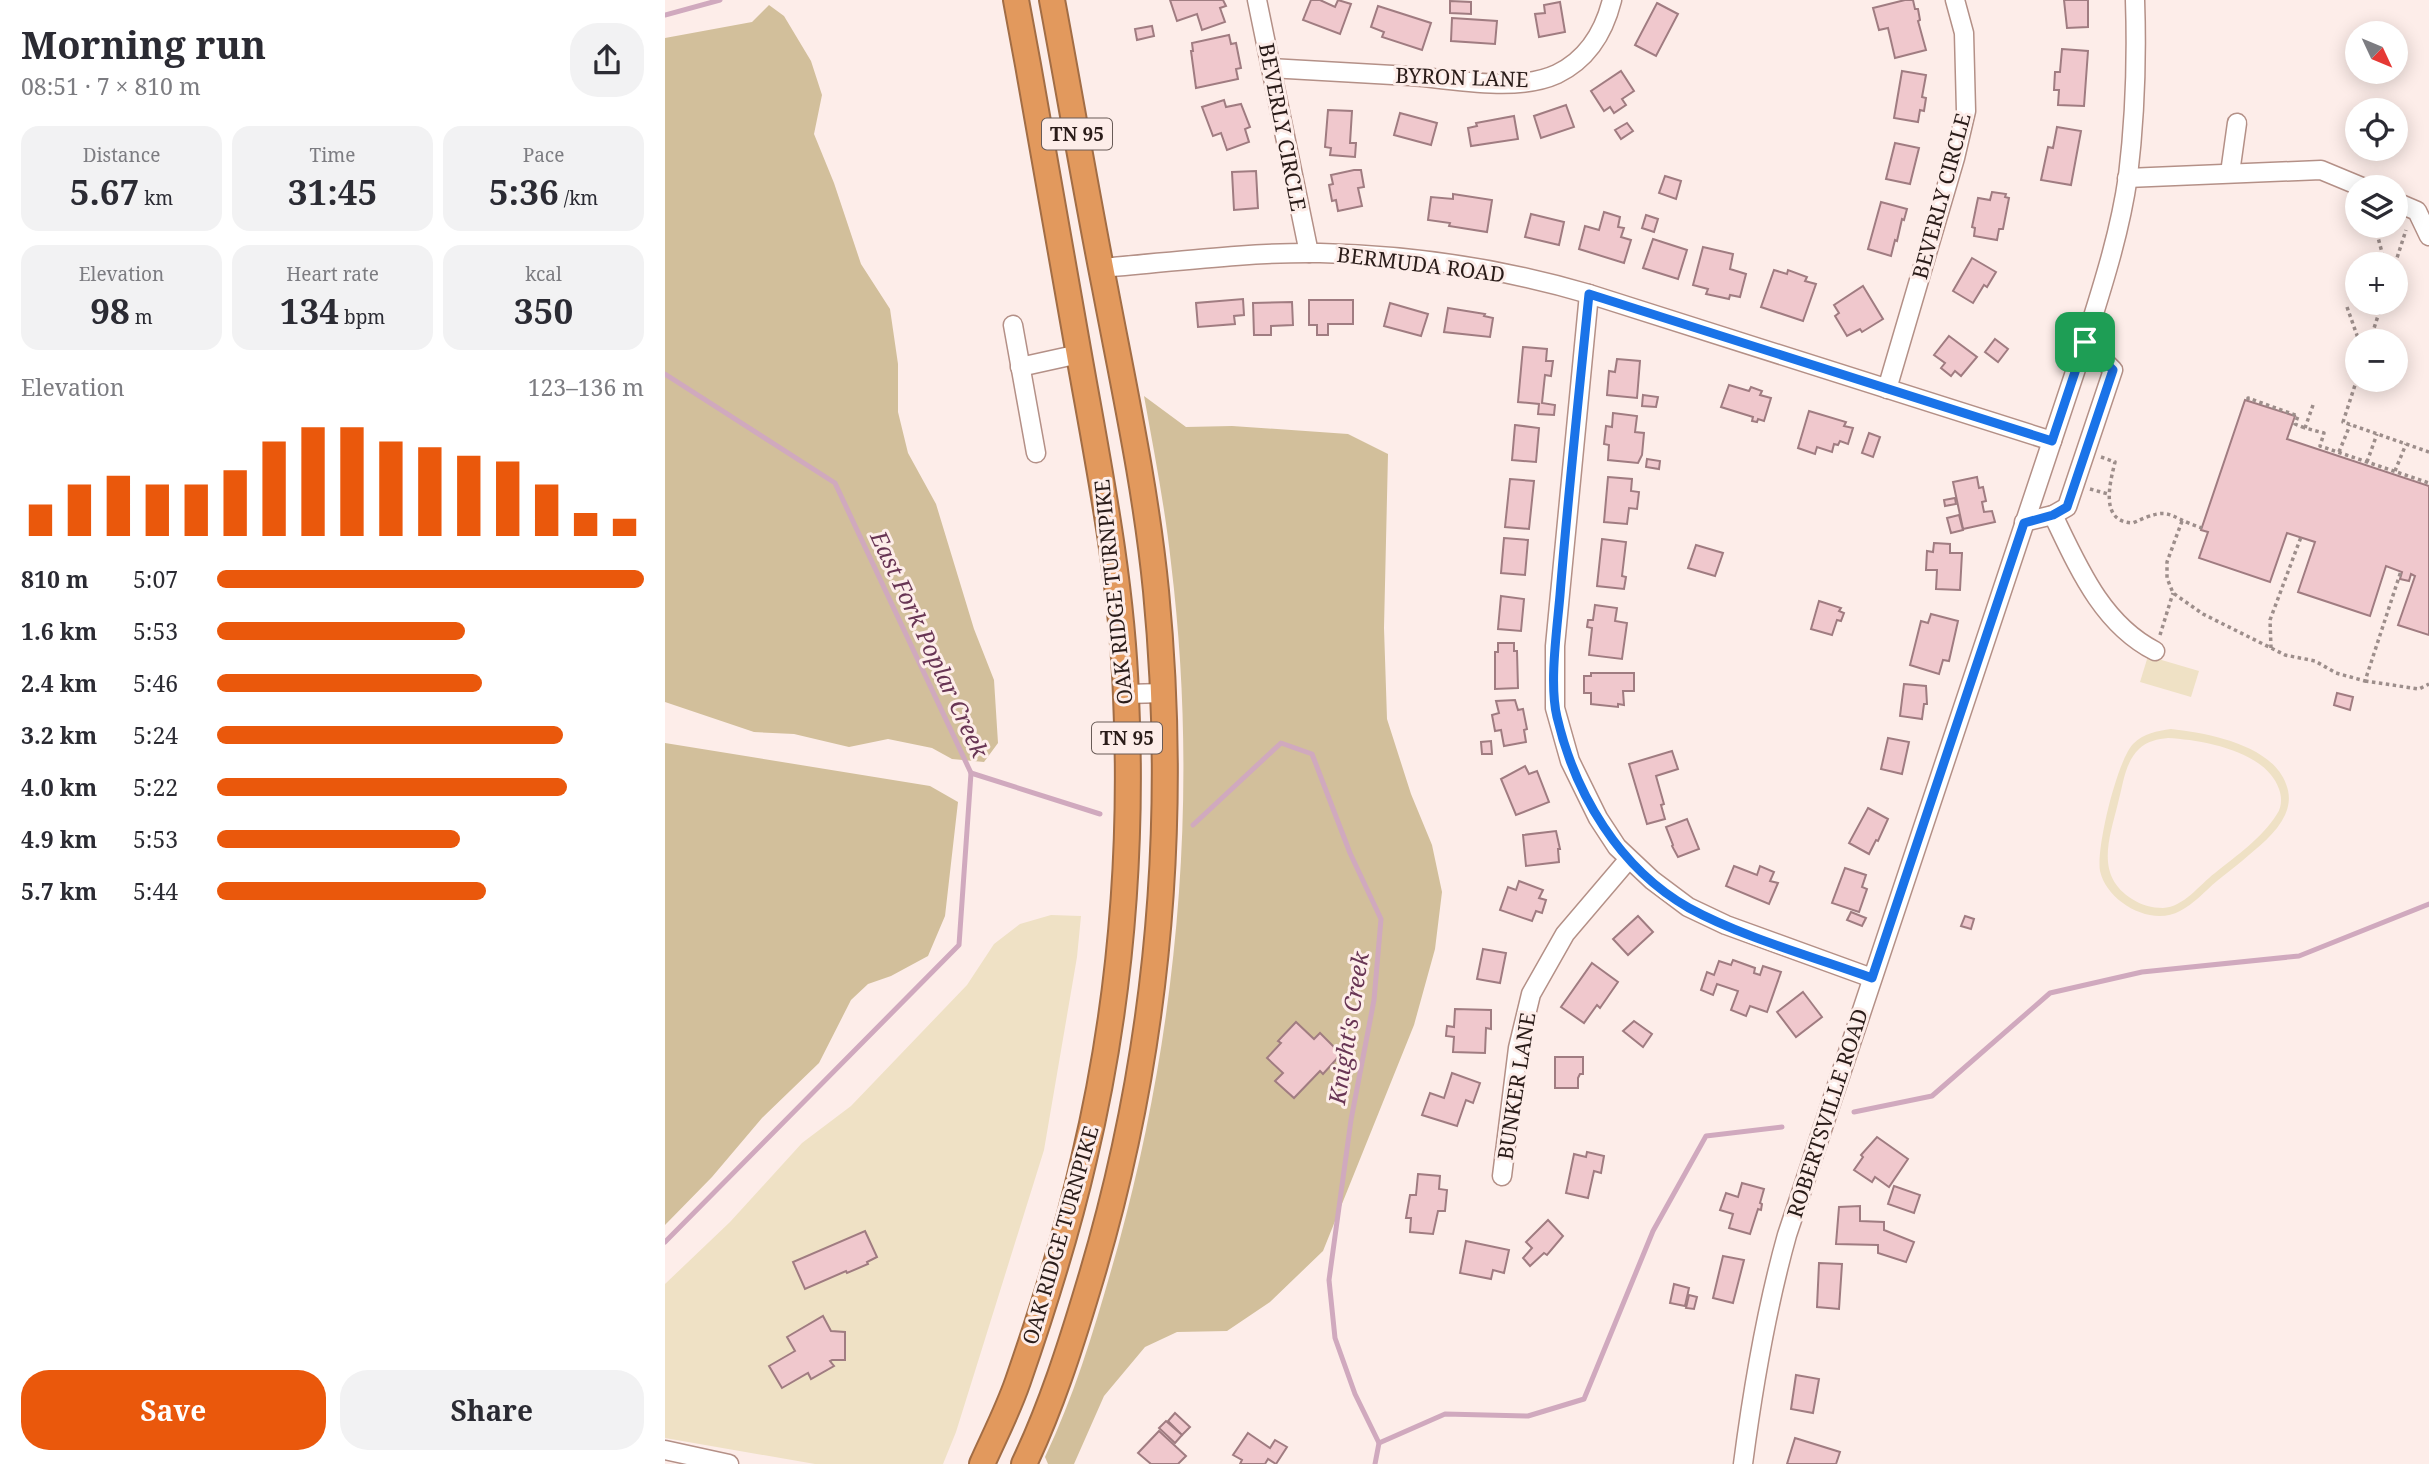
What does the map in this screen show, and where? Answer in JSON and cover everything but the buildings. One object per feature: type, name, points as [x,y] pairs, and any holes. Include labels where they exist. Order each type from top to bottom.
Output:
[{"type":"highway","name":"OAK RIDGE TURNPIKE","points":[[982,1464],[1017,1384],[1070,1213],[1085,1155],[1108,1038],[1124,887],[1127,809],[1126,694],[1111,525],[1016,0]]},
{"type":"highway","name":"OAK RIDGE TURNPIKE","points":[[1024,1464],[1044,1420],[1103,1241],[1134,1103],[1155,967],[1166,779],[1164,693],[1156,589],[1142,484],[1052,0]]},
{"type":"highway","points":[[1065,271],[1101,268]]},
{"type":"highway","points":[[1085,1155],[1121,1165]]},
{"type":"street","name":"BEVERLY CIRCLE","points":[[1257,0],[1309,253]]},
{"type":"street","name":"BYRON LANE","points":[[1271,68],[1484,82],[1527,82],[1556,75],[1578,62],[1602,32],[1612,0]]},
{"type":"street","name":"BEVERLY CIRCLE","points":[[1887,389],[1955,158],[1966,111],[1964,33],[1955,0]]},
{"type":"street","name":"ROBERTSVILLE ROAD","points":[[1743,1464],[1750,1411],[1779,1266],[1813,1153],[2085,342],[2113,251],[2127,178],[2134,108],[2135,0]]},
{"type":"street","points":[[2230,173],[2237,123]]},
{"type":"street","points":[[2127,178],[2321,170],[2345,180]]},
{"type":"street","points":[[2408,207],[2417,211],[2429,236]]},
{"type":"street","name":"BERMUDA ROAD","points":[[1101,268],[1309,253],[1471,266],[1545,281],[1589,294],[2052,441]]},
{"type":"street","points":[[1589,294],[1555,646],[1555,708],[1570,761],[1598,818],[1617,847],[1628,860],[1688,907],[1726,925],[1872,978]]},
{"type":"street","points":[[1013,325],[1036,453]]},
{"type":"street","points":[[2024,523],[2053,515],[2067,507],[2113,370],[2085,342]]},
{"type":"street","points":[[1020,367],[1079,354]]},
{"type":"street","points":[[2053,515],[2085,580],[2101,604],[2136,641],[2155,651]]},
{"type":"street","points":[[1126,694],[1164,693]]},
{"type":"street","name":"BUNKER LANE","points":[[1502,1176],[1518,1048],[1531,994],[1565,934],[1628,860]]},
{"type":"street","points":[[665,1450],[729,1464]]},
{"type":"path","points":[[2353,392],[2343,422],[2429,452]]},
{"type":"path","points":[[2248,400],[2298,416],[2295,424],[2323,433],[2320,446],[2429,483]]},
{"type":"path","points":[[2305,428],[2313,405]]},
{"type":"path","points":[[2339,452],[2350,425]]},
{"type":"path","points":[[2367,462],[2377,434]]},
{"type":"path","points":[[2395,471],[2406,444]]},
{"type":"path","points":[[2101,457],[2115,462],[2108,494],[2110,506],[2114,513],[2127,523],[2154,513],[2167,512],[2202,528]]},
{"type":"path","points":[[2092,489],[2108,494]]},
{"type":"path","points":[[2182,521],[2167,562],[2167,578],[2173,593],[2203,614],[2285,655],[2315,661],[2336,673],[2365,681],[2419,688],[2429,684]]},
{"type":"path","points":[[2271,648],[2270,620],[2301,537]]},
{"type":"path","points":[[2365,681],[2401,571]]},
{"type":"path","points":[[2155,651],[2173,593]]},
{"type":"shaded area","points":[[769,5],[784,16],[811,61],[822,95],[814,134],[834,183],[861,264],[890,309],[898,364],[898,412],[908,453],[936,504],[974,629],[994,680],[998,743],[984,762],[952,759],[932,748],[888,739],[849,747],[794,734],[754,732],[665,702],[665,38],[752,22]]},
{"type":"shaded area","points":[[1144,396],[1186,427],[1232,426],[1348,434],[1388,454],[1384,628],[1387,719],[1411,794],[1432,845],[1442,892],[1435,949],[1414,1025],[1323,1251],[1270,1302],[1227,1331],[1177,1332],[1145,1347],[1104,1396],[1074,1464],[1048,1464],[1045,1457],[1077,1380],[1095,1326],[1139,1162],[1169,993],[1178,907],[1183,821],[1179,649],[1166,521]]},
{"type":"shaded area","points":[[2148,656],[2199,671],[2191,697],[2140,682]]},
{"type":"shaded area","points":[[2171,729],[2220,738],[2253,751],[2279,771],[2286,784],[2289,799],[2287,811],[2272,834],[2239,864],[2185,908],[2169,915],[2156,916],[2132,909],[2111,893],[2100,871],[2101,844],[2114,786],[2127,753],[2142,737]],"holes":[[[2168,738],[2215,745],[2232,750],[2261,765],[2272,776],[2279,789],[2281,805],[2271,823],[2240,853],[2184,900],[2163,908],[2139,903],[2120,890],[2109,868],[2108,856],[2111,830],[2125,774],[2134,754],[2142,746]]]},
{"type":"shaded area","points":[[665,743],[930,786],[958,802],[945,916],[928,956],[891,976],[868,984],[851,1000],[819,1063],[762,1118],[712,1177],[665,1225]]},
{"type":"shaded area","points":[[1051,915],[1081,916],[1077,957],[1044,1150],[956,1432],[943,1464],[815,1464],[665,1438],[665,1284],[730,1222],[802,1143],[851,1106],[967,985],[994,944],[1020,924]]},
{"type":"waterway","name":"East Fork Poplar Creek","points":[[665,15],[720,0]]},
{"type":"waterway","name":"East Fork Poplar Creek","points":[[665,374],[835,483],[971,773],[959,945],[665,1242]]},
{"type":"waterway","name":"Knight's Creek","points":[[1193,825],[1281,743],[1312,754],[1350,853],[1381,919],[1374,1000],[1351,1120],[1329,1280],[1335,1338],[1355,1394],[1379,1443],[1375,1464]]},
{"type":"waterway","name":"Knight's Creek","points":[[971,773],[1100,814]]},
{"type":"waterway","points":[[1854,1112],[1932,1096],[2050,993],[2142,972],[2299,956],[2429,904]]},
{"type":"waterway","points":[[1379,1443],[1445,1414],[1528,1416],[1584,1399],[1653,1231],[1706,1136],[1782,1127]]},
{"type":"route","points":[[1589,294],[2052,441],[2085,342],[2113,370],[2086,452],[2067,507],[2053,515],[2024,523],[1872,978],[1726,925],[1688,907],[1628,860],[1598,818],[1570,761],[1555,708],[1555,646],[1589,294]]}]
